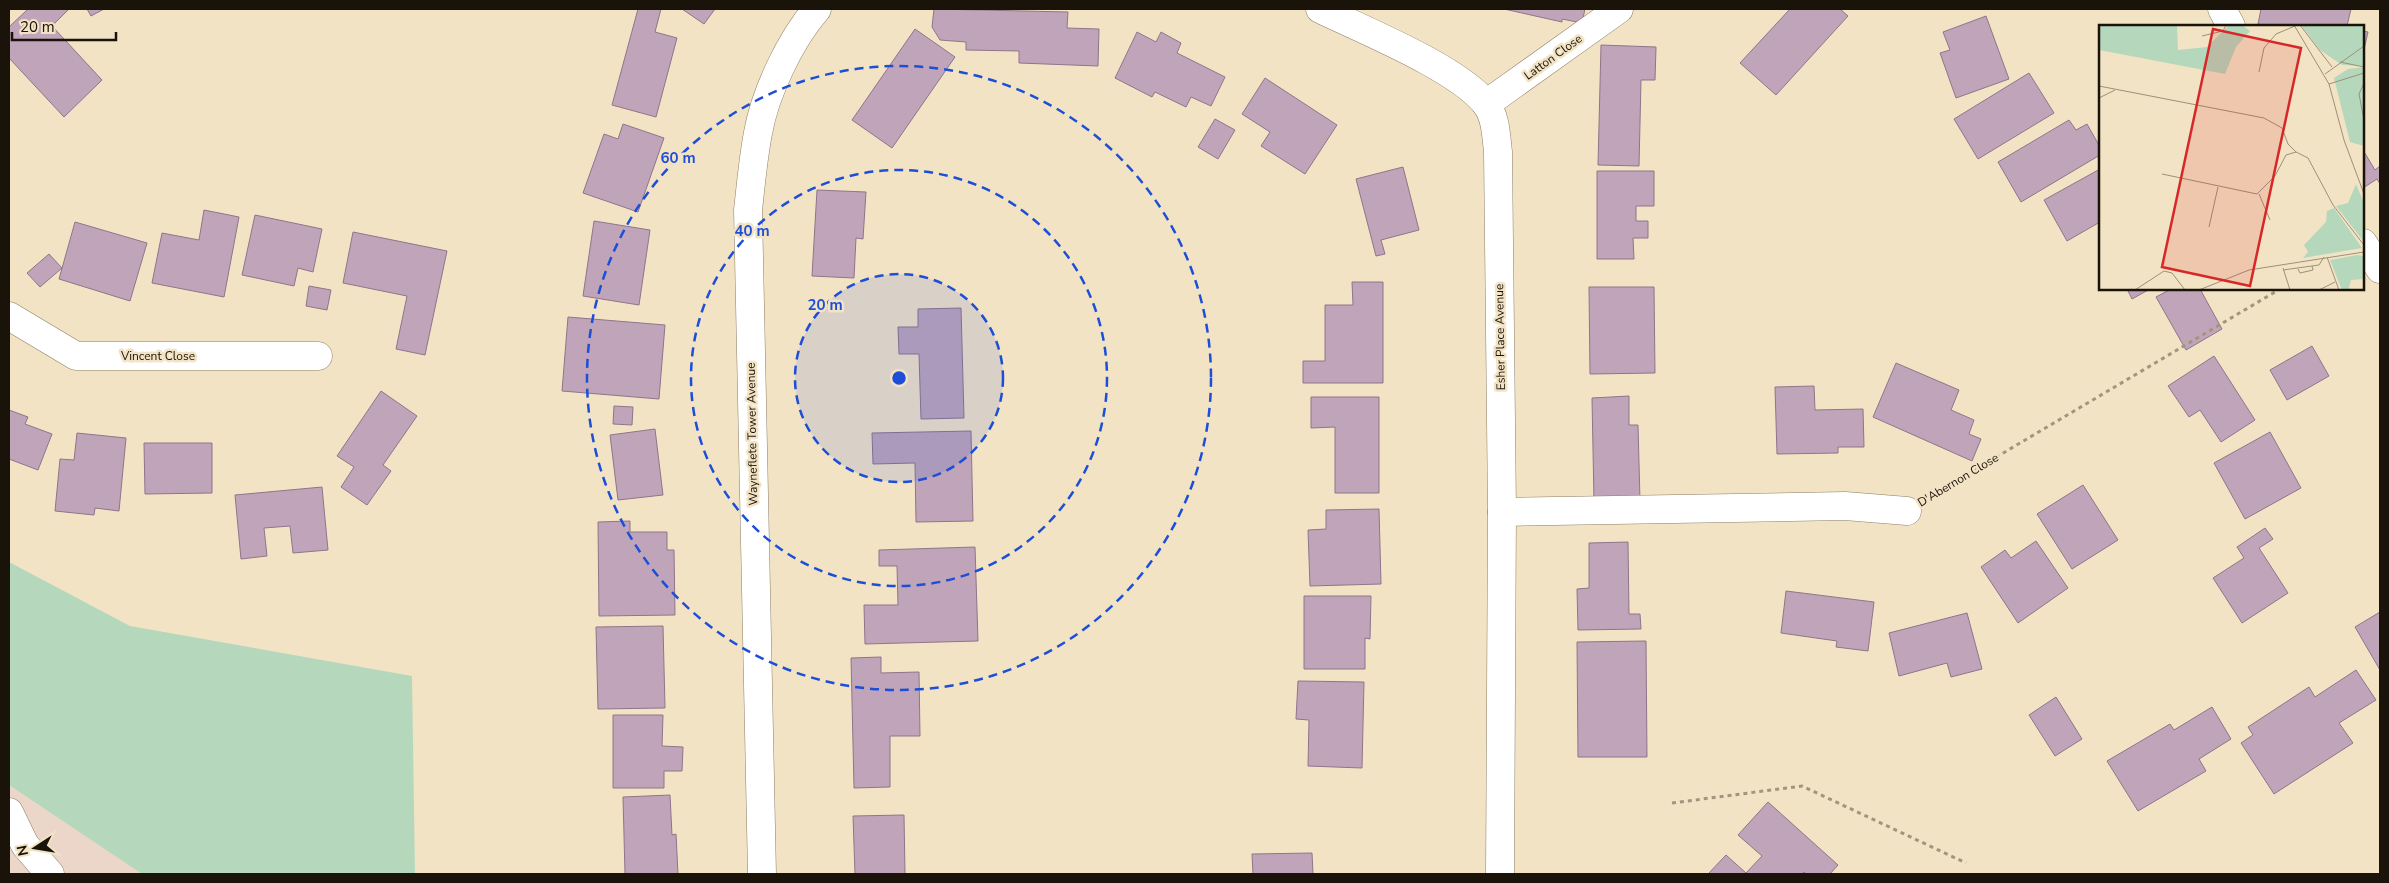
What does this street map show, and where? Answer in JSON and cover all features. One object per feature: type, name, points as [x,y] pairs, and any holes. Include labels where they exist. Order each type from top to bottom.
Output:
[{"type":"street","name":"Wayneflete Tower Avenue","points":[[762,874],[748,210],[758,131],[774,81],[805,22],[817,9]]},
{"type":"street","name":"Esher Place Avenue","points":[[1320,9],[1445,70],[1486,104],[1496,126],[1498,152],[1502,512],[1500,874]]},
{"type":"street","name":"Latton Close","points":[[1486,104],[1619,9]]},
{"type":"street","points":[[2222,9],[2230,25]]},
{"type":"street","points":[[2364,245],[2380,269]]},
{"type":"street","name":"Vincent Close","points":[[9,316],[76,356],[318,356]]},
{"type":"street","name":"D'Abernon Close","points":[[1502,512],[1844,506],[1907,511]]},
{"type":"street","points":[[9,812],[25,845],[50,874]]},
{"type":"path","name":"D'Abernon Close","points":[[1907,511],[2278,290]]},
{"type":"path","points":[[1672,803],[1802,786],[1966,863]]},
{"type":"shaded area","points":[[9,785],[142,874],[9,874]]},
{"type":"green space","points":[[9,562],[130,626],[412,676],[415,874],[142,874],[9,785]]},
{"type":"building","points":[[28,9],[69,9],[52,26],[102,80],[64,117],[9,58],[9,27]]},
{"type":"building","points":[[87,9],[104,9],[91,16]]},
{"type":"building","points":[[638,9],[661,9],[655,32],[677,38],[656,117],[612,105]]},
{"type":"building","points":[[682,9],[715,9],[704,24]]},
{"type":"building","points":[[934,9],[1068,12],[1067,28],[1099,29],[1098,66],[1019,63],[1019,51],[966,50],[966,42],[940,40],[932,27]]},
{"type":"building","points":[[1504,9],[1585,9],[1582,23],[1562,19],[1562,22]]},
{"type":"building","points":[[1790,9],[1840,9],[1848,16],[1776,95],[1740,63]]},
{"type":"building","points":[[2261,9],[2351,9],[2347,25],[2258,24]]},
{"type":"building","points":[[1986,16],[2009,79],[1956,98],[1940,53],[1950,50],[1943,32]]},
{"type":"building","points":[[915,29],[955,57],[892,148],[852,120]]},
{"type":"building","points":[[2364,31],[2368,32],[2364,50]]},
{"type":"building","points":[[1137,32],[1156,42],[1161,32],[1181,43],[1177,53],[1225,77],[1211,106],[1191,97],[1186,107],[1155,92],[1152,97],[1115,78]]},
{"type":"building","points":[[1601,45],[1656,47],[1655,80],[1641,80],[1639,166],[1598,165]]},
{"type":"building","points":[[2029,73],[2054,113],[1978,159],[1954,119]]},
{"type":"building","points":[[1265,78],[1337,125],[1305,174],[1261,146],[1270,132],[1242,114]]},
{"type":"building","points":[[1215,119],[1235,130],[1218,159],[1198,147]]},
{"type":"building","points":[[2069,120],[2076,130],[2087,124],[2099,145],[2099,156],[2021,202],[1998,162]]},
{"type":"building","points":[[623,124],[664,138],[638,212],[583,193],[604,134],[618,139]]},
{"type":"building","points":[[2364,152],[2375,170],[2380,166],[2380,184],[2377,179],[2364,187]]},
{"type":"building","points":[[1403,167],[1419,230],[1381,240],[1385,254],[1376,256],[1356,179]]},
{"type":"building","points":[[2099,170],[2099,223],[2067,241],[2044,200]]},
{"type":"building","points":[[1597,171],[1654,171],[1654,206],[1636,206],[1636,221],[1648,221],[1648,238],[1633,238],[1634,259],[1597,259]]},
{"type":"building","points":[[817,190],[866,192],[863,239],[856,238],[854,278],[812,276]]},
{"type":"building","points":[[204,210],[239,217],[224,297],[152,283],[162,233],[199,240]]},
{"type":"building","points":[[255,215],[322,229],[313,272],[298,268],[294,286],[242,275]]},
{"type":"building","points":[[594,221],[650,230],[639,305],[583,296]]},
{"type":"building","points":[[75,222],[147,243],[130,301],[59,279]]},
{"type":"building","points":[[353,232],[447,251],[425,355],[396,349],[407,296],[343,283]]},
{"type":"building","points":[[49,254],[62,268],[40,287],[27,273]]},
{"type":"building","points":[[1352,282],[1383,282],[1383,383],[1303,383],[1303,361],[1325,361],[1325,305],[1353,305]]},
{"type":"building","points":[[309,286],[331,290],[327,310],[306,306]]},
{"type":"building","points":[[1589,287],[1654,287],[1655,373],[1590,374]]},
{"type":"building","points":[[2128,290],[2148,290],[2132,299]]},
{"type":"building","points":[[2169,290],[2201,290],[2222,329],[2186,350],[2156,297]]},
{"type":"building","points":[[961,308],[964,418],[921,419],[919,354],[899,354],[898,327],[918,327],[918,309]]},
{"type":"building","points":[[568,317],[665,325],[659,399],[562,391]]},
{"type":"building","points":[[2312,346],[2329,376],[2287,400],[2270,370]]},
{"type":"building","points":[[2214,356],[2255,420],[2221,442],[2200,410],[2189,417],[2168,386]]},
{"type":"building","points":[[1896,363],[1959,390],[1951,410],[1974,420],[1969,434],[1981,439],[1972,461],[1873,417]]},
{"type":"building","points":[[1814,386],[1815,410],[1863,409],[1864,447],[1838,447],[1838,453],[1777,454],[1775,387]]},
{"type":"building","points":[[381,391],[417,416],[383,465],[391,471],[367,505],[341,487],[354,467],[337,456]]},
{"type":"building","points":[[1629,396],[1629,425],[1638,425],[1640,501],[1594,502],[1592,398]]},
{"type":"building","points":[[1311,397],[1379,397],[1379,493],[1335,493],[1335,427],[1311,428]]},
{"type":"building","points":[[614,406],[633,407],[632,425],[613,424]]},
{"type":"building","points":[[9,410],[28,417],[25,424],[52,434],[38,470],[9,459]]},
{"type":"building","points":[[655,429],[663,495],[618,500],[610,435]]},
{"type":"building","points":[[971,431],[973,521],[916,522],[915,463],[873,464],[872,433]]},
{"type":"building","points":[[2270,432],[2301,488],[2245,519],[2214,463]]},
{"type":"building","points":[[77,433],[126,438],[119,511],[95,508],[94,515],[55,511],[60,459],[74,460]]},
{"type":"building","points":[[144,443],[212,443],[212,493],[145,494]]},
{"type":"building","points":[[2083,485],[2118,540],[2072,569],[2037,514]]},
{"type":"building","points":[[322,487],[328,550],[293,553],[290,526],[264,528],[267,556],[241,559],[235,495]]},
{"type":"building","points":[[1379,509],[1381,584],[1310,586],[1308,530],[1326,529],[1326,510]]},
{"type":"building","points":[[630,521],[630,532],[667,532],[667,550],[674,550],[675,615],[599,616],[598,522]]},
{"type":"building","points":[[2265,528],[2273,539],[2259,548],[2288,593],[2242,623],[2213,578],[2244,558],[2237,547]]},
{"type":"building","points":[[2036,541],[2068,588],[2018,623],[1981,567],[2005,550],[2011,558]]},
{"type":"building","points":[[1628,542],[1629,614],[1640,614],[1641,629],[1578,630],[1577,589],[1589,588],[1589,543]]},
{"type":"building","points":[[975,547],[978,641],[865,644],[864,605],[898,605],[897,566],[879,566],[879,550]]},
{"type":"building","points":[[1786,591],[1874,602],[1868,651],[1836,647],[1837,641],[1781,633]]},
{"type":"building","points":[[1304,596],[1371,596],[1370,639],[1365,638],[1365,669],[1304,669]]},
{"type":"building","points":[[2380,612],[2380,670],[2355,627]]},
{"type":"building","points":[[1967,613],[1982,669],[1951,677],[1947,663],[1899,676],[1889,633]]},
{"type":"building","points":[[663,626],[665,708],[598,709],[596,627]]},
{"type":"building","points":[[1646,641],[1647,757],[1578,757],[1577,642]]},
{"type":"building","points":[[881,657],[881,673],[919,672],[920,736],[890,736],[890,787],[854,788],[851,658]]},
{"type":"building","points":[[2356,670],[2376,700],[2339,723],[2353,743],[2274,794],[2241,743],[2253,735],[2248,727],[2309,687],[2315,697]]},
{"type":"building","points":[[1298,681],[1364,682],[1362,768],[1308,766],[1309,720],[1296,719]]},
{"type":"building","points":[[2056,697],[2082,739],[2055,756],[2029,715]]},
{"type":"building","points":[[2212,707],[2231,739],[2199,759],[2206,771],[2138,811],[2107,761],[2170,724],[2174,730]]},
{"type":"building","points":[[613,715],[663,715],[662,746],[683,747],[682,771],[664,771],[664,788],[613,788]]},
{"type":"building","points":[[670,795],[672,835],[676,834],[678,874],[625,874],[623,797]]},
{"type":"building","points":[[1768,802],[1838,865],[1830,874],[1807,874],[1804,872],[1802,874],[1708,874],[1726,855],[1746,873],[1762,856],[1738,835]]},
{"type":"building","points":[[904,815],[905,874],[855,874],[853,816]]},
{"type":"building","points":[[1312,853],[1313,874],[1253,874],[1252,854]]}]
